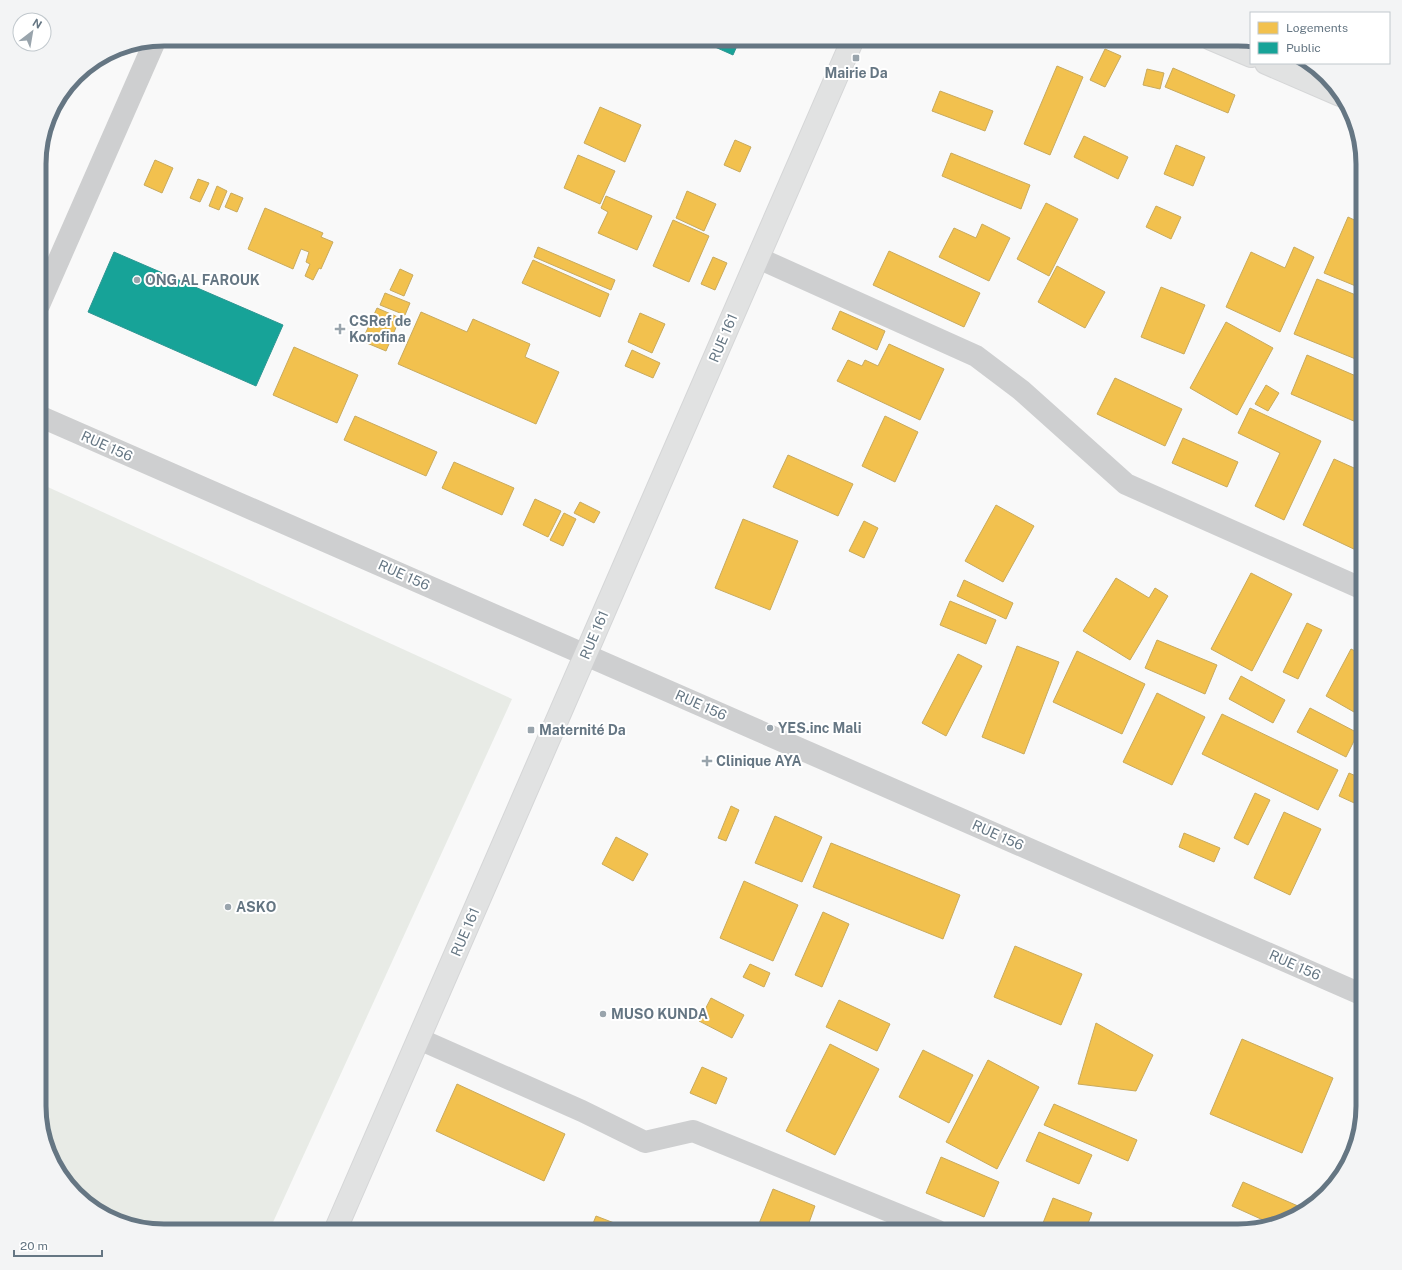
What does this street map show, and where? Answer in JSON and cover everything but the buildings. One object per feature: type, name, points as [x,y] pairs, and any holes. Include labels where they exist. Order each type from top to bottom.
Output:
[{"type":"street","name":"RUE 161","points":[[338,1224],[850,46]]},
{"type":"street","points":[[1227,46],[1250,56]]},
{"type":"street","points":[[46,289],[152,47]]},
{"type":"street","points":[[1268,64],[1332,92]]},
{"type":"street","points":[[758,258],[976,356],[1021,390],[1126,484],[1356,587]]},
{"type":"street","name":"RUE 156","points":[[46,419],[1356,992]]},
{"type":"street","points":[[419,1039],[582,1111],[645,1142],[693,1131],[921,1224]]},
{"type":"shaded area","name":"ASKO","points":[[46,486],[512,699],[272,1224],[164,1224],[141,1222],[112,1212],[86,1195],[75,1184],[58,1158],[50,1137],[46,1114]]},
{"type":"place","name":"Mairie Da","points":[[856,58]]},
{"type":"place","name":"ONG AL FAROUK","points":[[137,280]]},
{"type":"place","name":"CSRef de Korofina","points":[[340,329]]},
{"type":"place","name":"YES.inc Mali","points":[[770,728]]},
{"type":"place","name":"Maternité Da","points":[[531,730]]},
{"type":"place","name":"Clinique AYA","points":[[707,761]]},
{"type":"place","name":"ASKO","points":[[228,907]]},
{"type":"place","name":"MUSO KUNDA","points":[[603,1014]]}]
